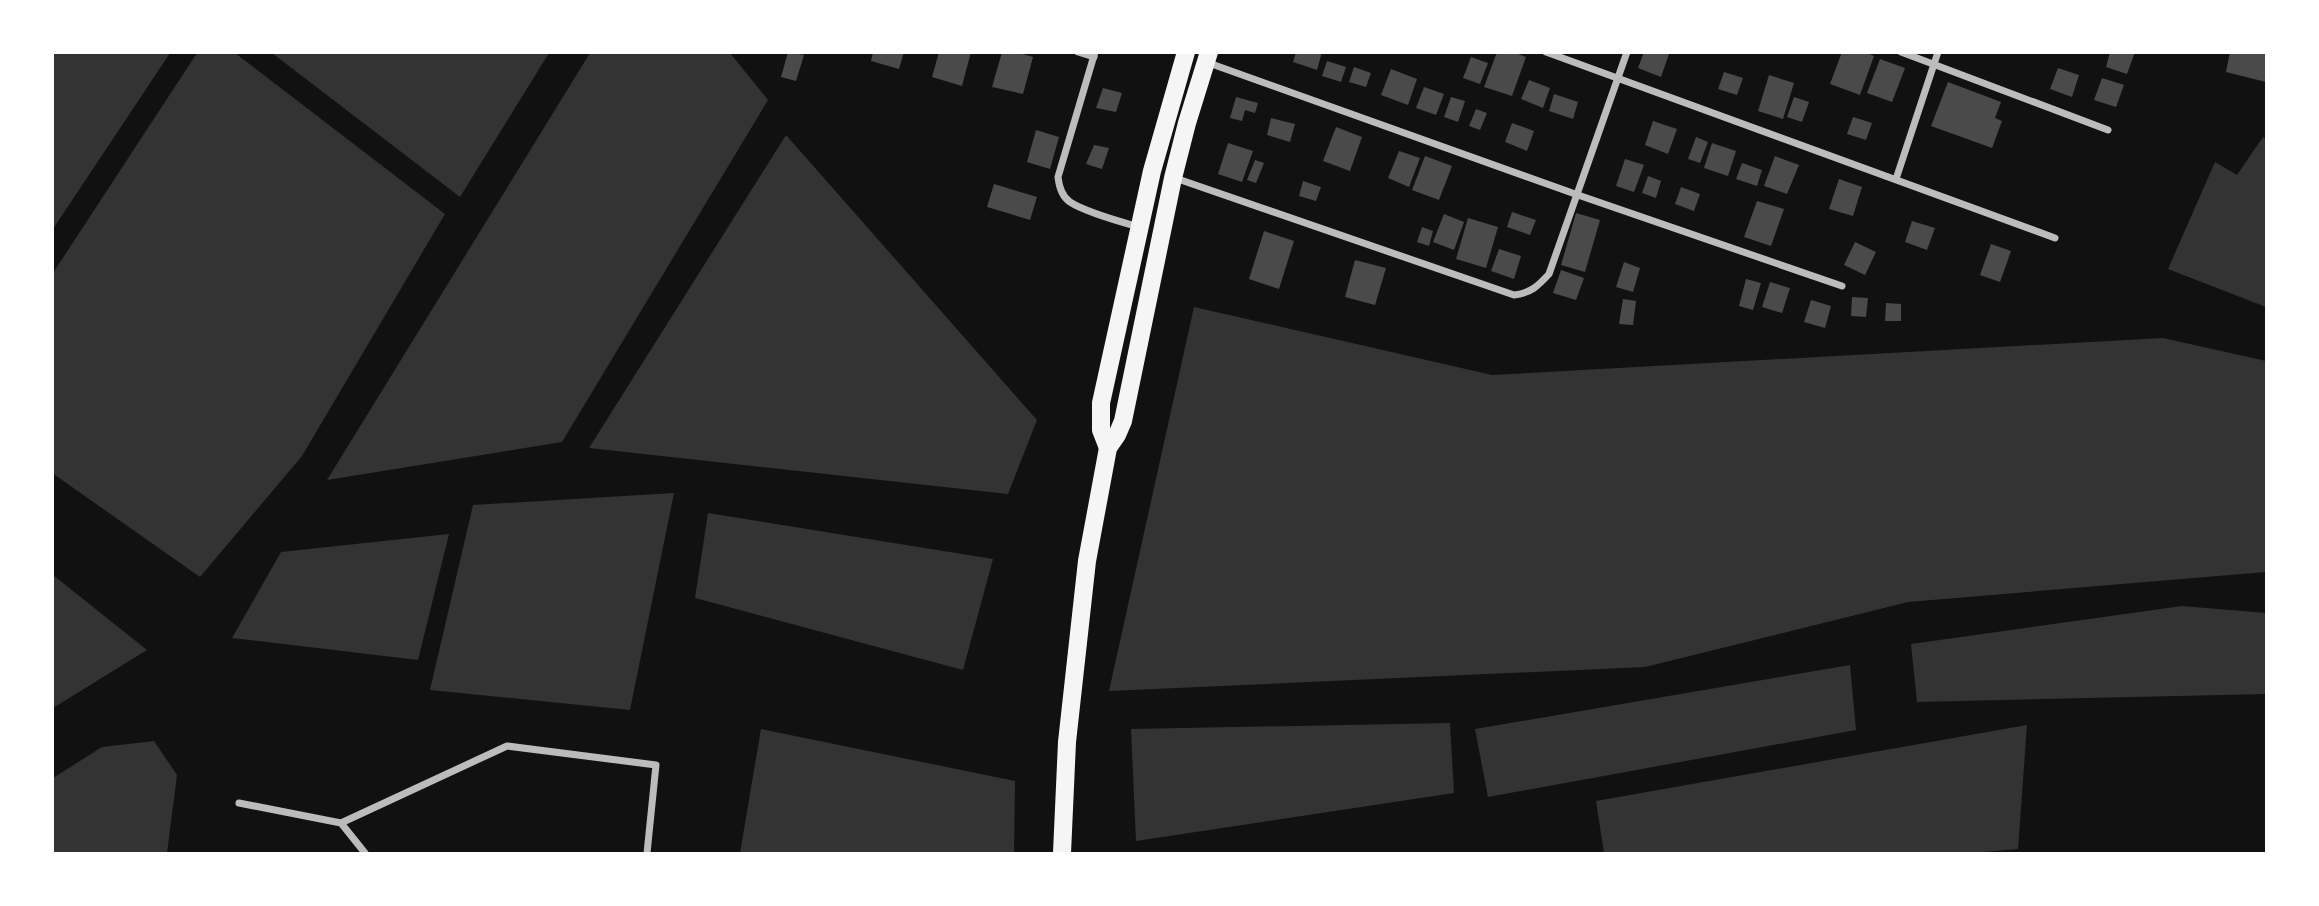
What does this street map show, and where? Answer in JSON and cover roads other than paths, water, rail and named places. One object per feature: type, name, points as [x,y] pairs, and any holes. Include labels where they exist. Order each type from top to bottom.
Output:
[{"type":"main road","points":[[1108,449],[1101,430],[1101,403],[1152,171],[1186,52]]},
{"type":"main road","points":[[1062,853],[1067,742],[1093,528],[1108,449],[1123,421],[1173,178],[1207,57]]},
{"type":"street","points":[[1078,52],[1095,55],[1058,177],[1059,185],[1069,202],[1139,227]]},
{"type":"street","points":[[1546,52],[2056,238]]},
{"type":"street","points":[[1173,178],[1514,295],[1527,293],[1549,274],[1628,52]]},
{"type":"street","points":[[1901,52],[2108,130]]},
{"type":"street","points":[[1896,180],[1938,52]]},
{"type":"street","points":[[1207,57],[1578,195],[1842,286]]},
{"type":"street","points":[[239,803],[341,823],[507,746],[656,765],[647,853]]},
{"type":"street","points":[[341,823],[365,853]]}]
